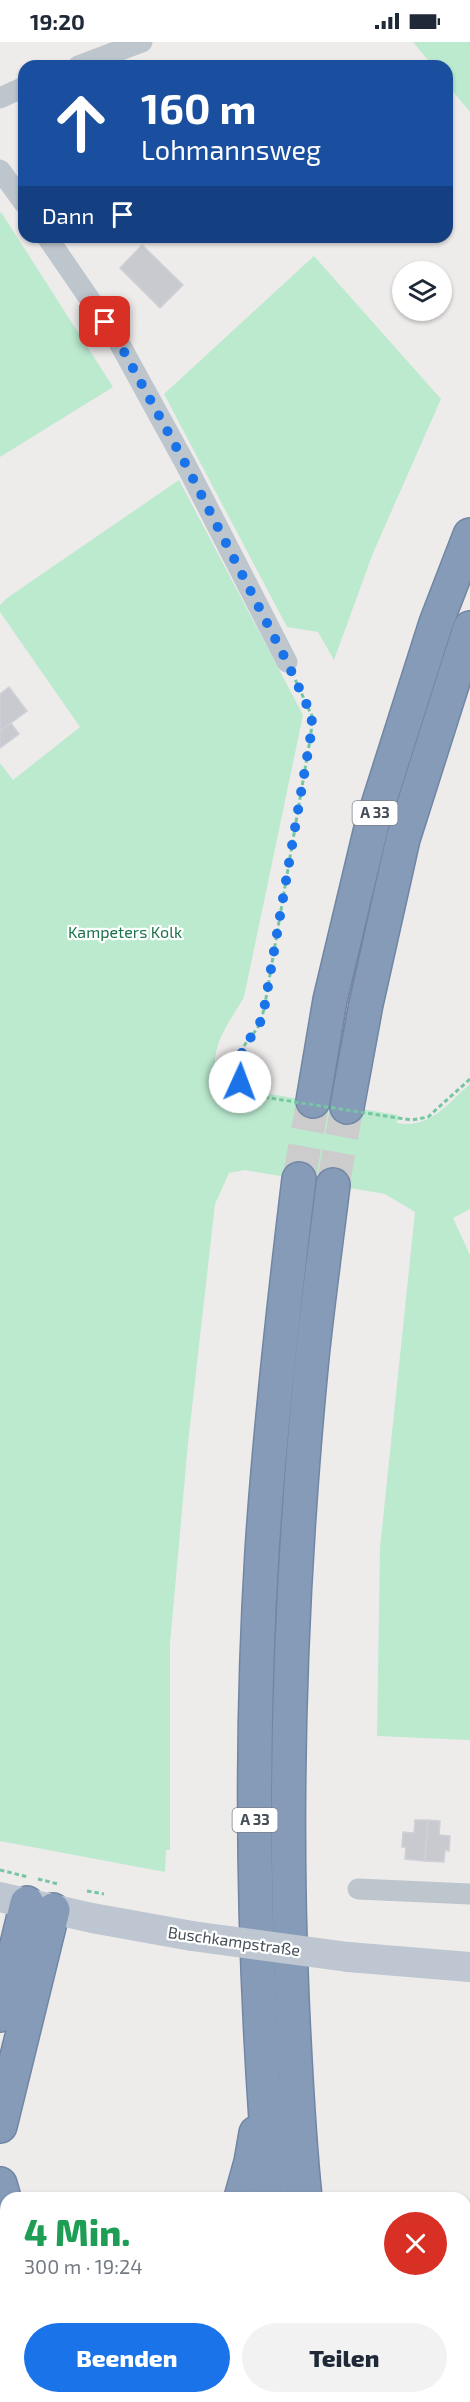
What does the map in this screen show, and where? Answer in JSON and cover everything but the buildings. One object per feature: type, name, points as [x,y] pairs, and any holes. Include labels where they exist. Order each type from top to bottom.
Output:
[{"type":"highway","name":"A 33","points":[[313,1101],[330,1000],[372,824],[436,623],[470,535]]},
{"type":"highway","name":"A 33","points":[[347,1107],[366,1004],[403,838],[470,628]]},
{"type":"highway","name":"A 33","points":[[271,2192],[262,2086],[254,1792],[262,1553],[278,1356],[299,1179]]},
{"type":"highway","name":"A 33","points":[[305,2192],[296,2070],[288,1890],[289,1708],[297,1532],[310,1379],[333,1185]]},
{"type":"highway","points":[[0,2015],[7,1979],[37,1899]]},
{"type":"highway","points":[[0,2126],[37,1899]]},
{"type":"highway","points":[[0,1947],[7,1979]]},
{"type":"highway","points":[[296,2070],[316,2127],[321,2192]]},
{"type":"highway","points":[[243,2192],[251,2162],[262,2086]]},
{"type":"main road","name":"Buschkampstraße","points":[[37,1899],[192,1936],[348,1957],[470,1967]]},
{"type":"street","points":[[94,60],[142,42]]},
{"type":"street","points":[[0,98],[18,90]]},
{"type":"street","points":[[0,170],[18,195]]},
{"type":"street","points":[[51,243],[117,339],[186,465],[287,662]]},
{"type":"street","points":[[358,1889],[470,1894]]},
{"type":"path","points":[[287,662],[312,716],[311,734],[265,1004],[258,1026],[241,1050],[238,1061],[237,1072],[242,1087],[257,1096],[412,1120],[428,1117],[470,1079]]},
{"type":"path","points":[[0,1870],[37,1899]]},
{"type":"path","points":[[79,1889],[112,1896]]},
{"type":"green space","points":[[413,42],[470,42],[470,112],[453,91],[453,60],[428,60]]},
{"type":"green space","points":[[0,213],[113,387],[0,457]]},
{"type":"green space","points":[[314,256],[441,399],[373,553],[334,660],[318,632],[287,627],[164,394]]},
{"type":"green space","name":"Kampeters Kolk","points":[[179,480],[303,715],[244,997],[222,1035],[216,1051],[215,1062],[220,1088],[257,1099],[258,1092],[398,1115],[397,1123],[409,1124],[429,1119],[470,1084],[470,1209],[453,1218],[470,1255],[470,1740],[377,1736],[380,1548],[415,1212],[385,1194],[245,1170],[229,1173],[215,1204],[188,1443],[170,1644],[170,1850],[166,1850],[165,1872],[0,1841],[0,763],[13,780],[80,727],[0,612],[0,605]]},
{"type":"tunnel","points":[[299,1179],[313,1101]]},
{"type":"tunnel","points":[[333,1185],[347,1107]]},
{"type":"route","points":[[105,322],[117,339],[186,465],[287,662],[312,716],[311,734],[265,1004],[258,1026],[241,1050],[237,1072],[240,1082]]}]
